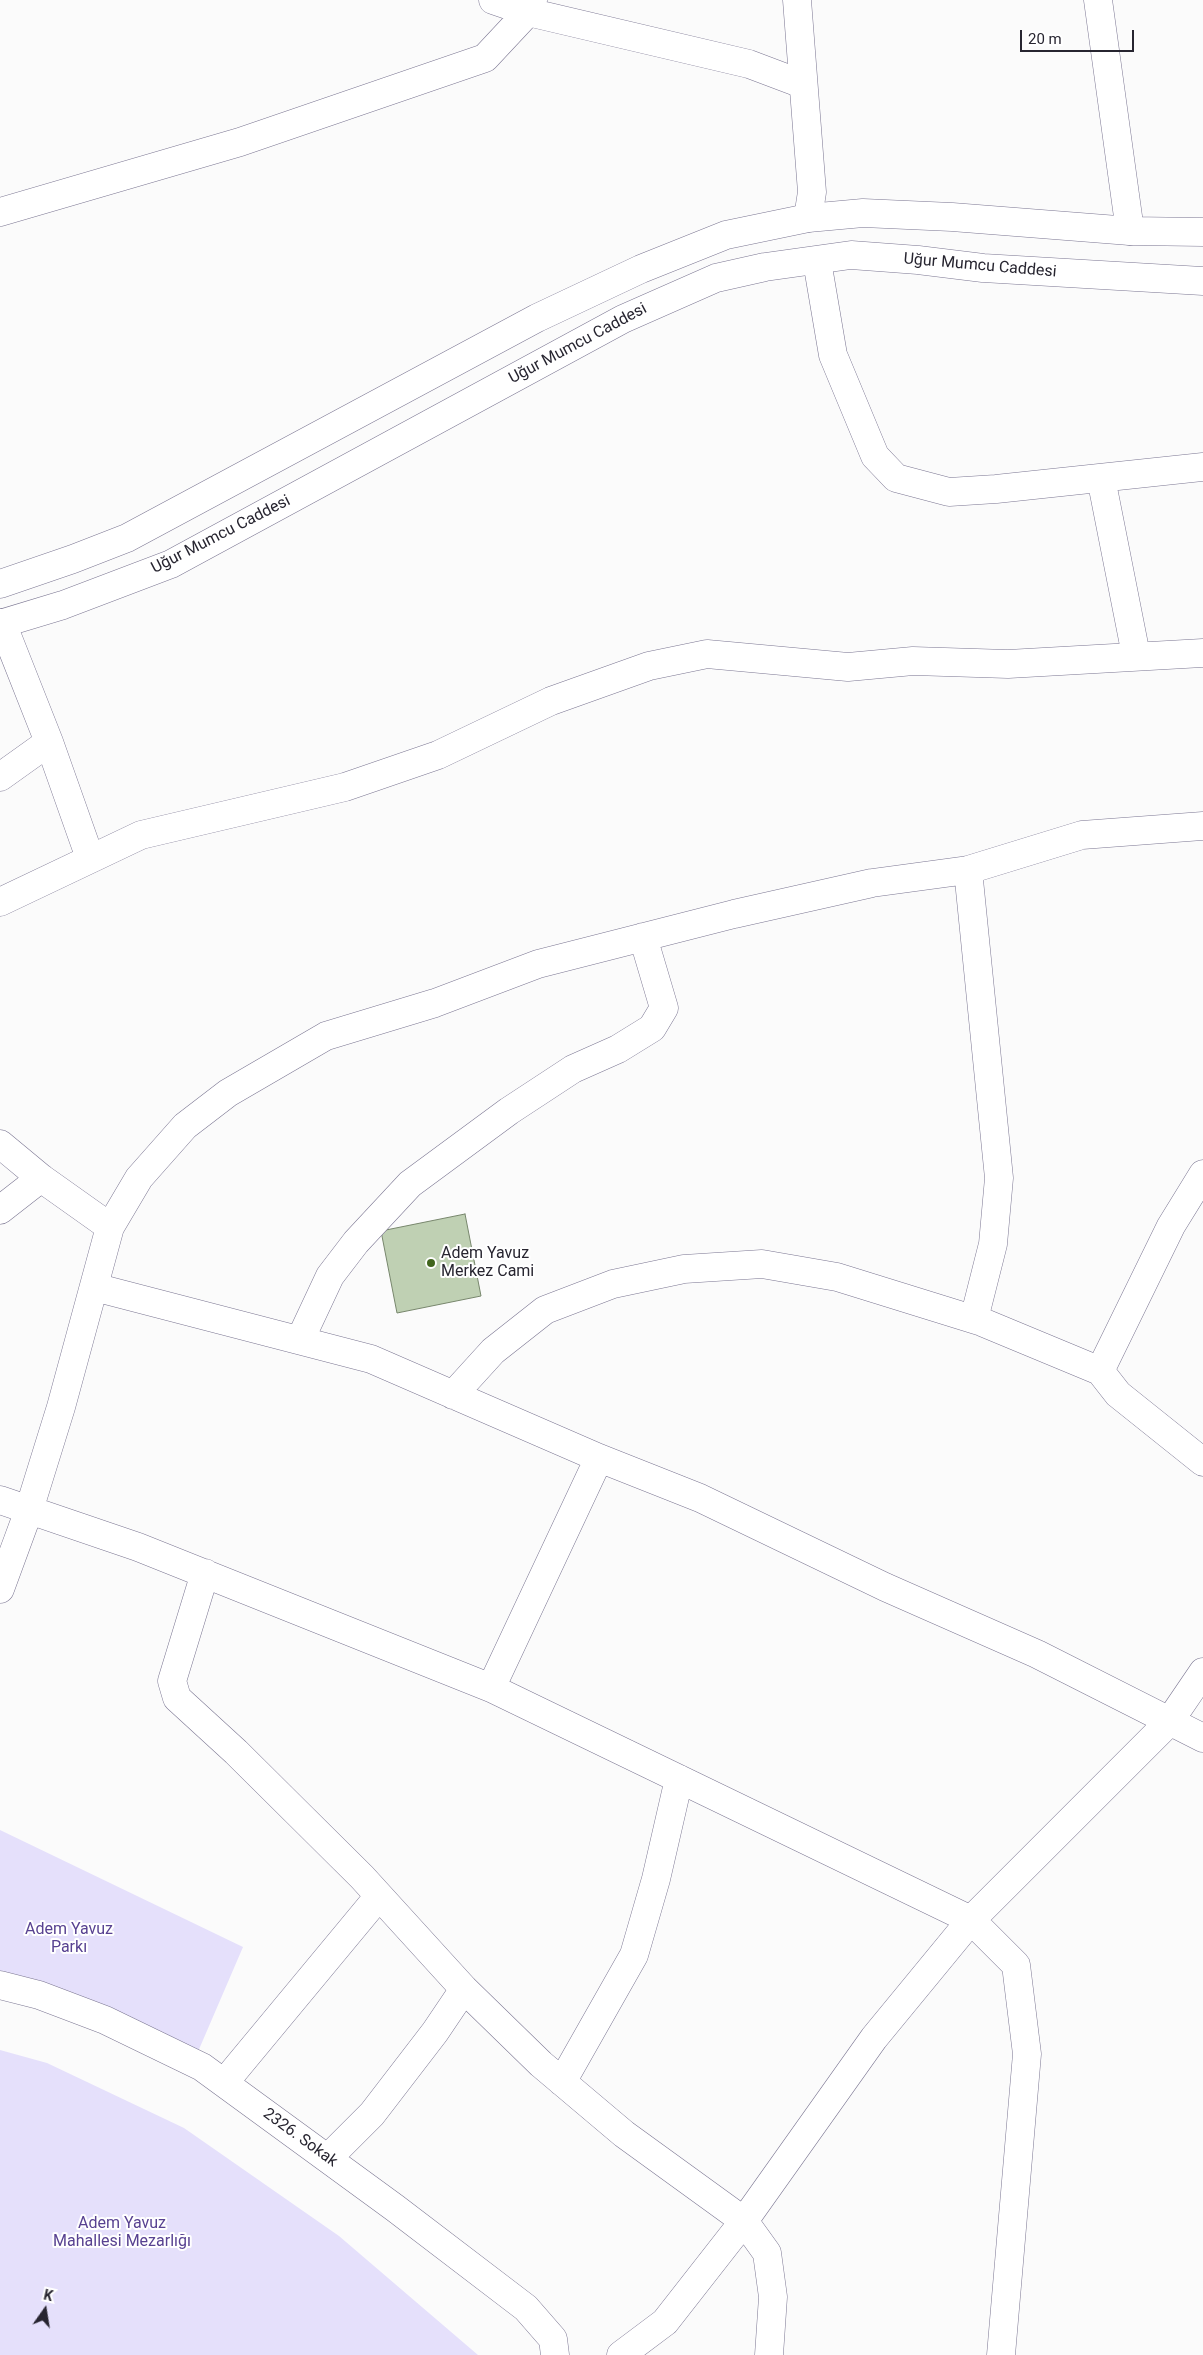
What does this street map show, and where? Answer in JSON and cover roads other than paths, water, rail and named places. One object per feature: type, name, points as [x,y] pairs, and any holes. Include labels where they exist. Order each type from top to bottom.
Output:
[{"type":"street","points":[[493,0],[530,6],[749,64],[802,84]]},
{"type":"street","points":[[797,0],[802,84],[812,192],[808,218]]},
{"type":"street","points":[[1098,0],[1130,231]]},
{"type":"street","points":[[0,212],[240,142],[485,58],[530,6]]},
{"type":"street","points":[[0,584],[127,538],[537,318],[641,269],[726,235],[808,218],[863,213],[1130,231],[1203,232]]},
{"type":"street","name":"Uğur Mumcu Caddesi","points":[[1,624],[63,605],[171,564],[623,319],[716,278],[765,267],[851,255],[918,260],[983,268],[1203,281]]},
{"type":"street","points":[[817,261],[833,355],[875,456],[896,478],[949,492],[996,490],[1203,467]]},
{"type":"street","points":[[1102,478],[1136,655]]},
{"type":"street","points":[[1,624],[49,742],[90,858]]},
{"type":"street","points":[[0,902],[141,835],[345,787],[438,755],[551,701],[649,666],[707,654],[848,667],[913,661],[1008,664],[1136,655],[1203,653]]},
{"type":"street","points":[[0,776],[49,742]]},
{"type":"street","points":[[0,1588],[29,1510],[110,1227],[139,1178],[185,1126],[228,1093],[326,1036],[435,1003],[538,964],[872,883],[968,870],[1082,835],[1203,826]]},
{"type":"street","points":[[968,870],[999,1178],[993,1244],[974,1320]]},
{"type":"street","points":[[300,1340],[330,1276],[356,1242],[410,1184],[509,1111],[573,1069],[618,1049],[652,1028],[664,1008],[643,937]]},
{"type":"street","points":[[0,1144],[41,1178],[110,1227]]},
{"type":"street","points":[[1100,1371],[1172,1226],[1203,1174]]},
{"type":"street","points":[[0,1210],[41,1178]]},
{"type":"street","points":[[453,1394],[493,1351],[546,1310],[613,1284],[684,1269],[762,1264],[837,1277],[974,1320],[1100,1371],[1118,1394],[1203,1462]]},
{"type":"street","points":[[94,1287],[371,1359],[599,1458],[700,1498],[885,1587],[1037,1654],[1203,1738]]},
{"type":"street","points":[[491,1688],[599,1458]]},
{"type":"street","points":[[0,1500],[138,1547],[491,1688],[971,1920],[1016,1965],[1027,2054],[1001,2355]]},
{"type":"street","points":[[205,1573],[172,1681],[177,1698],[236,1752],[379,1896],[464,1989],[562,2082],[624,2134],[744,2221],[767,2253],[773,2297],[769,2355]]},
{"type":"street","points":[[621,2355],[665,2322],[744,2221],[874,2038],[971,1920],[1169,1722],[1203,1672]]},
{"type":"street","points":[[562,2082],[634,1954],[656,1879],[679,1779]]},
{"type":"street","points":[[224,2083],[379,1896]]},
{"type":"street","name":"2326. Sokak","points":[[0,1985],[38,1995],[105,2020],[202,2067],[328,2158],[526,2308],[553,2339],[555,2355]]},
{"type":"street","points":[[328,2158],[372,2114],[435,2032],[464,1989]]},
{"type":"place","name":"Adem Yavuz Merkez Cami","points":[[431,1263]]},
{"type":"park label","name":"Adem Yavuz Parkı","points":[[69,1939]]},
{"type":"park label","name":"Adem Yavuz Mahallesi Mezarlığı","points":[[122,2233]]}]
